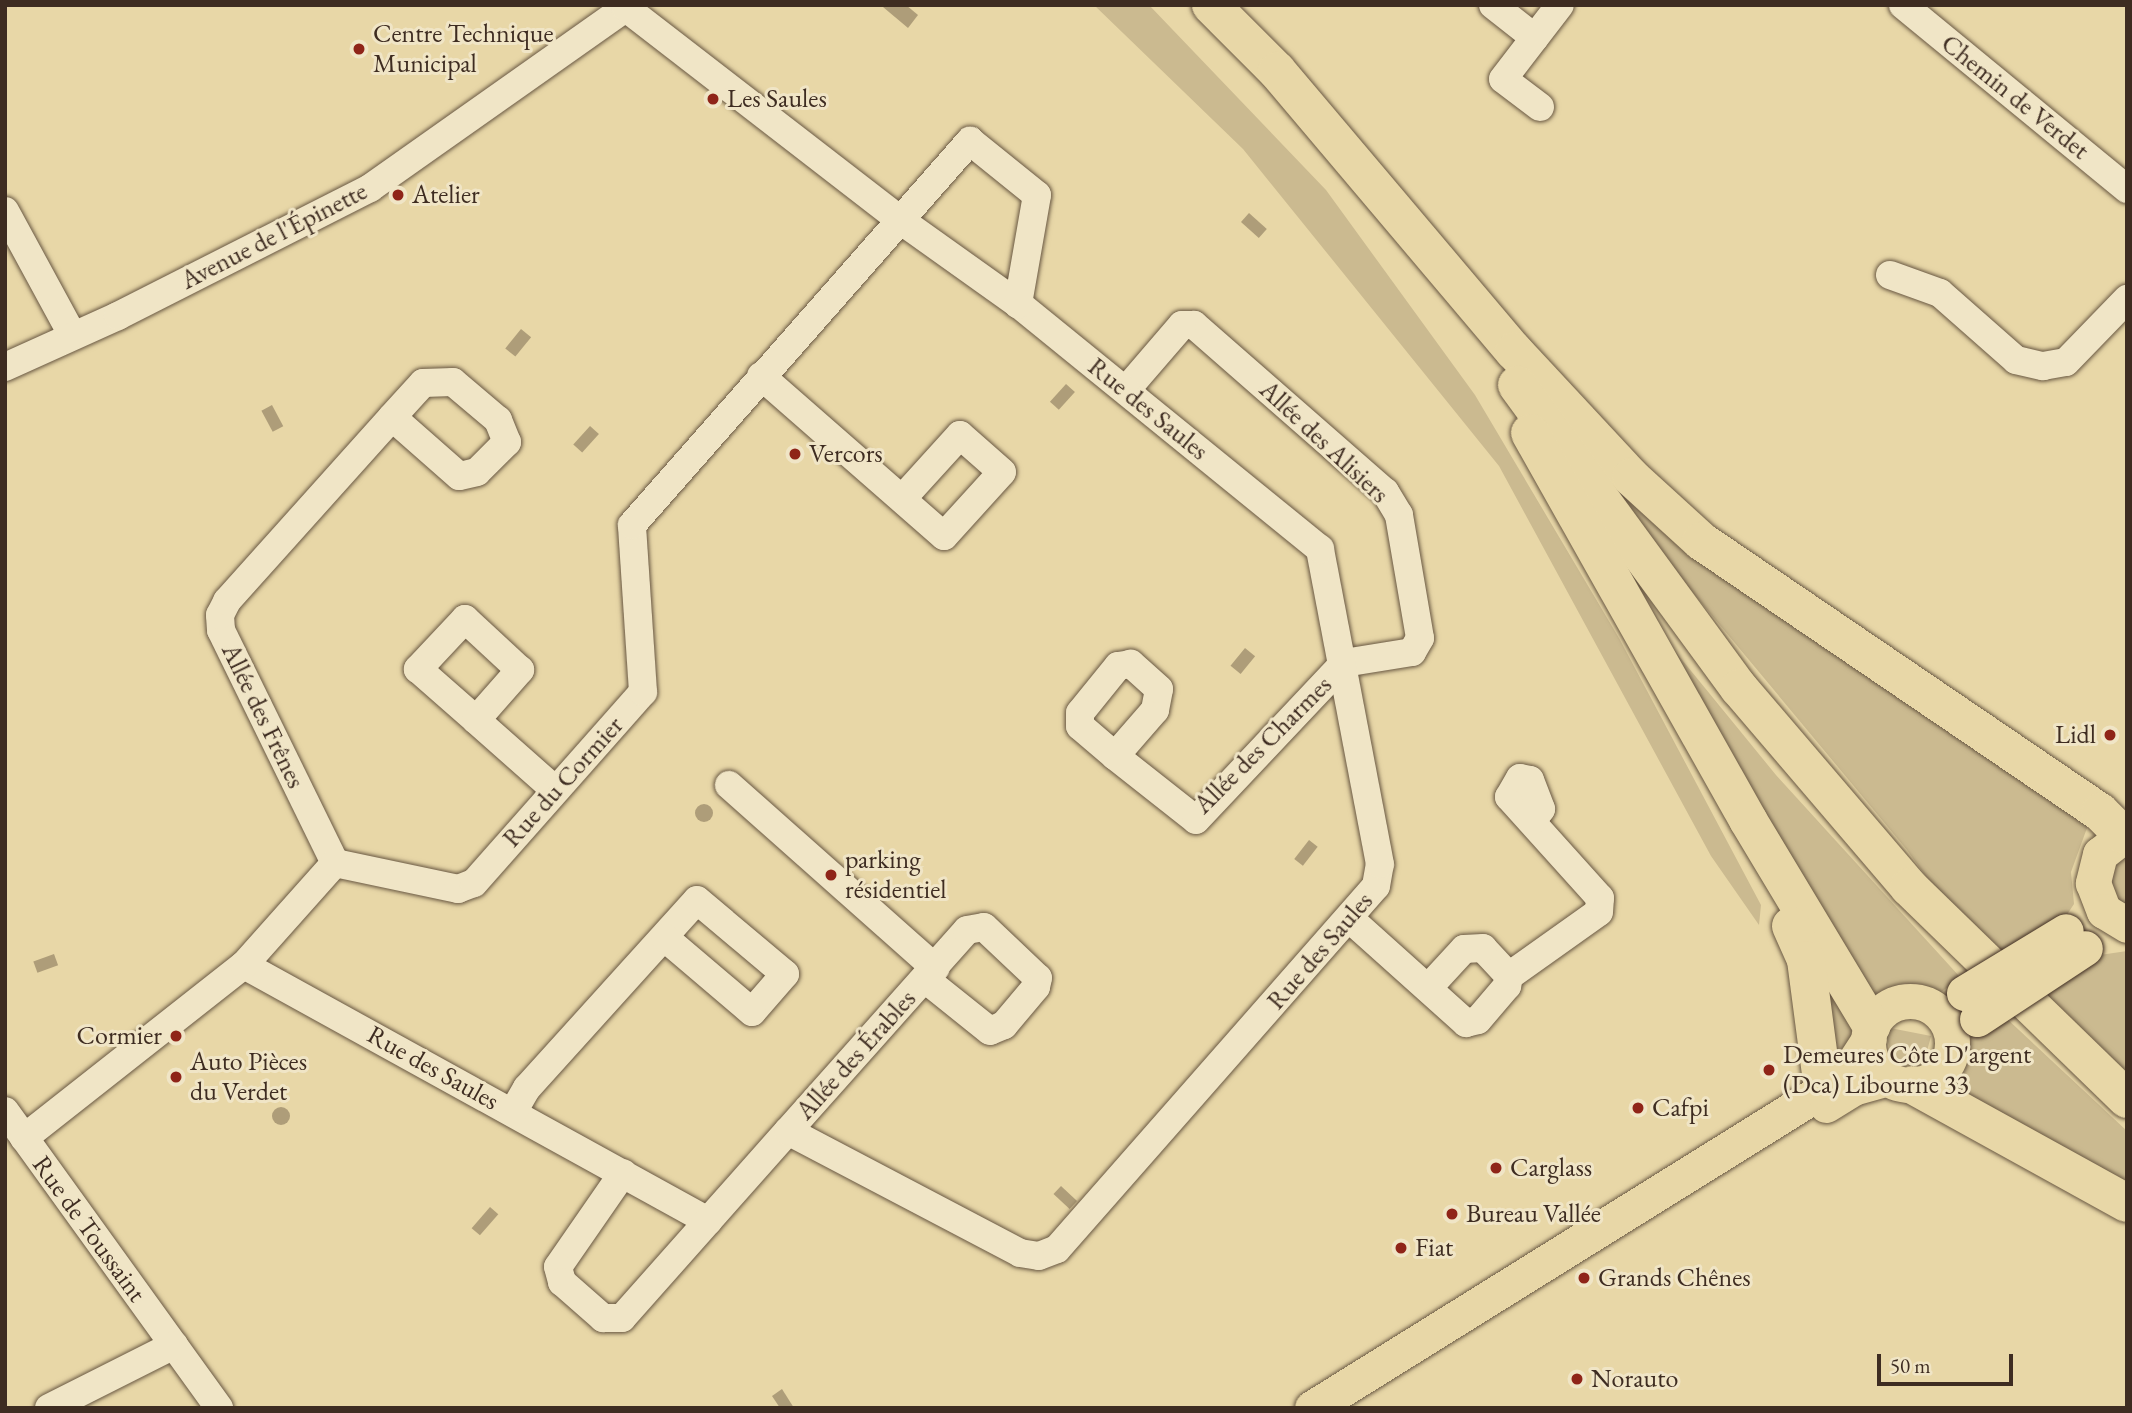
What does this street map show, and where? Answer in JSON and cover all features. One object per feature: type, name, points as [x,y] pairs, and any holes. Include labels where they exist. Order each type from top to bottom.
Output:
[{"type":"highway","points":[[1211,5],[1277,71],[1351,162],[1523,361],[1631,477],[1701,541],[2099,812],[2125,833]]},
{"type":"highway","points":[[1351,162],[1739,688],[1909,887],[2127,1099]]},
{"type":"highway","points":[[1480,334],[1561,495],[1648,639],[1870,1032]]},
{"type":"highway","points":[[1748,820],[1806,960],[1822,1090]]},
{"type":"highway","points":[[1900,1081],[2127,1203]]},
{"type":"main road","points":[[2125,833],[2099,854],[2093,883],[2096,898],[2104,911],[2127,926]]},
{"type":"main road","points":[[2075,940],[2096,898]]},
{"type":"main road","points":[[1342,1408],[1853,1088],[1938,1074],[1952,1049],[1958,1015],[2075,940],[2127,926]]},
{"type":"main road","points":[[1312,1408],[1847,1073],[1870,1032],[1889,1007],[1914,1001],[1958,1015]]},
{"type":"main road","points":[[1870,1032],[1873,1061],[1900,1081]]},
{"type":"street","points":[[1493,5],[1535,38]]},
{"type":"street","points":[[1540,107],[1503,79],[1560,5]]},
{"type":"street","name":"Chemin de Verdet","points":[[1903,5],[2127,189]]},
{"type":"street","name":"Rue des Saules","points":[[628,7],[899,219],[1018,304],[1320,549],[1344,663],[1380,864],[1376,886],[1350,919],[1057,1249],[1039,1256],[1020,1253],[788,1131]]},
{"type":"street","name":"Avenue de l'Épinette","points":[[5,367],[73,336],[370,188],[628,7]]},
{"type":"street","points":[[899,219],[970,141],[1037,195],[1018,304]]},
{"type":"street","points":[[5,211],[73,336]]},
{"type":"street","name":"Rue du Cormier","points":[[335,863],[458,888],[474,883],[643,692],[632,525],[899,219]]},
{"type":"street","points":[[1890,275],[1940,293],[2016,360],[2043,366],[2066,362],[2127,299]]},
{"type":"street","name":"Allée des Alisiers","points":[[1126,390],[1182,325],[1194,326],[1385,492],[1399,515],[1420,638],[1412,652],[1344,663]]},
{"type":"street","points":[[761,376],[902,499]]},
{"type":"street","name":"Allée des Frênes","points":[[335,863],[221,630],[220,615],[227,601],[392,417]]},
{"type":"street","name":"Allée des Charmes","points":[[1115,756],[1196,820],[1344,663]]},
{"type":"street","points":[[477,720],[555,790]]},
{"type":"street","name":"Allée des Érables","points":[[729,785],[930,974],[788,1131]]},
{"type":"street","points":[[1350,919],[1472,1024],[1507,986],[1509,976],[1599,912],[1600,898],[1533,820]]},
{"type":"street","points":[[24,1138],[244,965],[335,863]]},
{"type":"street","points":[[513,1112],[527,1088],[665,937]]},
{"type":"street","points":[[1428,988],[1464,949],[1483,948],[1509,976]]},
{"type":"street","name":"Rue des Saules","points":[[244,965],[708,1221]]},
{"type":"street","name":"Rue de Toussaint","points":[[5,1111],[219,1408]]},
{"type":"street","points":[[622,1173],[558,1267],[562,1282],[603,1318],[622,1318],[788,1131]]},
{"type":"street","points":[[49,1408],[174,1345]]},
{"type":"shaded area","points":[[906,5],[918,15],[908,28],[883,7]]},
{"type":"shaded area","points":[[1094,5],[1149,5],[1326,190],[1475,395],[1619,638],[1761,905],[1759,925],[1711,856],[1499,466],[1243,149]]},
{"type":"shaded area","points":[[1249,213],[1267,229],[1259,238],[1241,222]]},
{"type":"shaded area","points":[[521,329],[531,337],[515,357],[505,348]]},
{"type":"shaded area","points":[[1066,384],[1075,392],[1059,410],[1050,402]]},
{"type":"shaded area","points":[[272,405],[283,426],[273,432],[261,411]]},
{"type":"shaded area","points":[[590,426],[599,434],[582,453],[573,445]]},
{"type":"shaded area","points":[[1620,484],[2091,817],[2071,872],[2074,904],[2064,919],[1997,956],[1948,907],[1907,850],[1610,493]]},
{"type":"shaded area","points":[[1665,639],[1776,775],[1960,977],[1939,994],[1909,984],[1881,995],[1870,994]]},
{"type":"shaded area","points":[[1245,648],[1255,656],[1241,674],[1231,666]]},
{"type":"shaded area","points":[[700,804],[708,804],[713,813],[711,820],[700,822],[695,817],[695,809]]},
{"type":"shaded area","points":[[1309,840],[1318,847],[1303,866],[1294,859]]},
{"type":"shaded area","points":[[2127,849],[2127,912],[2108,891],[2111,862]]},
{"type":"shaded area","points":[[2127,951],[2127,1076],[2038,997],[2100,955]]},
{"type":"shaded area","points":[[54,954],[58,965],[37,973],[33,962]]},
{"type":"shaded area","points":[[1817,956],[1855,1035],[1846,1057],[1828,1060]]},
{"type":"shaded area","points":[[2004,1016],[2127,1131],[2127,1188],[1938,1091],[1959,1064],[1973,1033]]},
{"type":"shaded area","points":[[1890,1028],[1931,1036],[1925,1059],[1913,1067],[1893,1061],[1887,1038]]},
{"type":"shaded area","points":[[281,1107],[287,1110],[290,1116],[287,1122],[281,1125],[275,1122],[272,1116],[275,1110]]},
{"type":"shaded area","points":[[1061,1186],[1077,1201],[1070,1209],[1053,1194]]},
{"type":"shaded area","points":[[490,1207],[498,1214],[480,1235],[472,1228]]},
{"type":"shaded area","points":[[782,1389],[794,1408],[780,1408],[772,1396]]},
{"type":"place","name":"Centre Technique Municipal","points":[[359,49]]},
{"type":"place","name":"Les Saules","points":[[713,99]]},
{"type":"place","name":"Atelier","points":[[398,195]]},
{"type":"place","name":"Vercors","points":[[795,454]]},
{"type":"place","name":"Lidl","points":[[2110,735]]},
{"type":"place","name":"parking résidentiel","points":[[831,875]]},
{"type":"place","name":"Cormier","points":[[176,1036]]},
{"type":"place","name":"Demeures Côte D'argent (Dca) Libourne 33","points":[[1769,1070]]},
{"type":"place","name":"Auto Pièces du Verdet","points":[[176,1077]]},
{"type":"place","name":"Cafpi","points":[[1638,1108]]},
{"type":"place","name":"Carglass","points":[[1496,1168]]},
{"type":"place","name":"Bureau Vallée","points":[[1452,1214]]},
{"type":"place","name":"Fiat","points":[[1401,1248]]},
{"type":"place","name":"Grands Chênes","points":[[1584,1278]]},
{"type":"place","name":"Norauto","points":[[1577,1379]]}]
